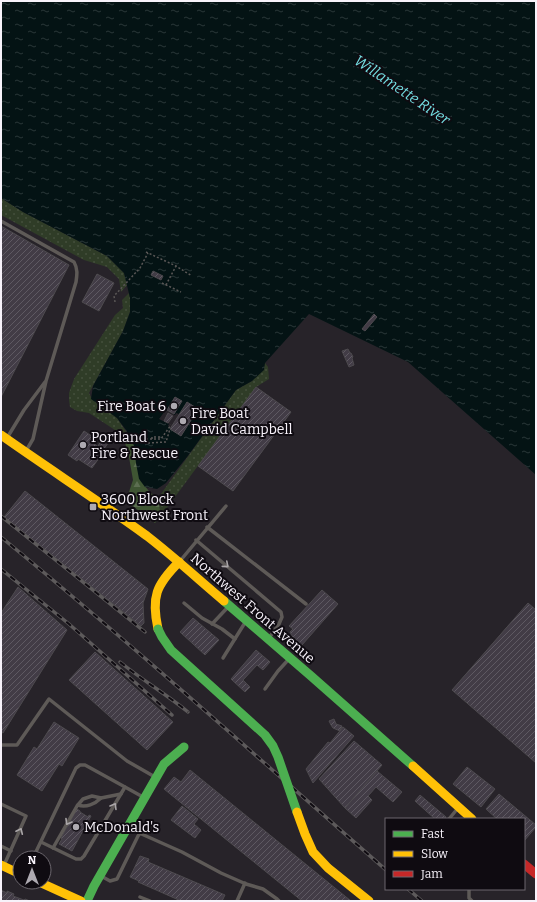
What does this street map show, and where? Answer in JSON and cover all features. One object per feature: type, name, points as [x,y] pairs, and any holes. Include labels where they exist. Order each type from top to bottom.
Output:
[{"type":"main road","name":"Northwest Front Avenue","points":[[4,437],[134,527],[179,562],[471,818]]},
{"type":"main road","points":[[179,562],[162,580],[157,591],[154,605],[155,618],[162,637],[171,650],[266,735],[278,756],[305,834],[313,852],[328,868],[369,901]]},
{"type":"main road","points":[[88,901],[94,886],[164,764],[184,747]]},
{"type":"main road","points":[[525,865],[536,874]]},
{"type":"main road","points":[[2,866],[12,870]]},
{"type":"main road","points":[[52,888],[81,901]]},
{"type":"lane","points":[[1,221],[74,262],[77,267],[76,282],[46,381],[33,439],[25,452]]},
{"type":"lane","points":[[4,437],[46,381]]},
{"type":"lane","points":[[179,562],[226,506]]},
{"type":"lane","points":[[207,527],[306,604]]},
{"type":"lane","points":[[196,540],[281,612],[282,617],[279,624],[268,639]]},
{"type":"lane","points":[[184,603],[202,618],[235,638]]},
{"type":"lane","points":[[212,624],[229,605]]},
{"type":"lane","points":[[223,658],[246,620]]},
{"type":"lane","points":[[265,689],[278,670],[289,658]]},
{"type":"lane","points":[[1,745],[17,745],[49,699],[127,761],[156,778]]},
{"type":"lane","points":[[37,850],[76,768],[80,765],[85,765],[145,798]]},
{"type":"lane","points":[[40,842],[76,859],[81,859],[125,787]]},
{"type":"lane","points":[[53,848],[83,798],[87,796],[96,796],[100,798],[121,794]]},
{"type":"lane","points":[[78,805],[90,805],[96,803],[100,798]]},
{"type":"lane","points":[[1,804],[26,816],[2,866]]},
{"type":"lane","points":[[450,818],[459,807]]},
{"type":"lane","points":[[100,876],[110,881],[117,880],[138,836],[153,824]]},
{"type":"lane","points":[[127,828],[182,852],[221,873],[263,889],[279,901]]},
{"type":"lane","points":[[1,846],[10,851]]},
{"type":"lane","points":[[237,901],[245,883]]},
{"type":"lane","points":[[469,890],[469,898],[472,901]]},
{"type":"lane","points":[[140,896],[150,901]]},
{"type":"path","points":[[115,302],[114,296],[140,268],[147,253],[176,266],[192,276]]},
{"type":"path","points":[[166,285],[176,266]]},
{"type":"path","points":[[162,283],[181,292]]},
{"type":"path","points":[[114,439],[162,438],[170,425]]},
{"type":"path","points":[[148,443],[166,442],[170,429]]},
{"type":"green space","points":[[1,198],[23,212],[107,256],[124,273],[127,285],[121,292],[119,279],[107,267],[84,260],[1,215]]},
{"type":"green space","points":[[129,293],[130,312],[123,331],[89,393],[92,399],[117,418],[131,439],[124,439],[118,432],[89,413],[77,411],[70,407],[69,393],[74,379],[115,315],[123,308],[122,300]]},
{"type":"green space","points":[[265,363],[268,367],[269,379],[256,387],[161,516],[158,498],[236,390],[252,381]]},
{"type":"green space","points":[[124,439],[131,439],[142,482],[153,495],[158,498],[161,516],[155,523],[126,501],[133,480]]},
{"type":"water","name":"Willamette River","points":[[1,1],[536,1],[536,475],[408,362],[309,314],[265,363],[264,370],[252,381],[236,390],[166,483],[157,489],[145,487],[139,479],[134,445],[126,430],[117,418],[91,399],[93,386],[123,331],[130,312],[130,298],[124,273],[107,256],[23,212],[1,198]]},
{"type":"pier","points":[[167,410],[175,415],[176,413],[179,414],[171,428],[168,426],[169,424],[159,419]]},
{"type":"building","points":[[1,226],[69,265],[1,397]]},
{"type":"building","points":[[153,271],[163,276],[161,280],[151,275]]},
{"type":"building","points":[[97,274],[114,283],[99,311],[82,302]]},
{"type":"building","points":[[374,314],[377,317],[365,331],[362,329]]},
{"type":"building","points":[[348,349],[353,357],[354,365],[349,367],[342,351]]},
{"type":"building","points":[[256,387],[291,412],[233,491],[198,466]]},
{"type":"building","name":"Fire Boat 6","points":[[175,397],[182,401],[174,414],[167,410]]},
{"type":"building","name":"Fire Boat David Campbell","points":[[187,402],[198,409],[181,436],[170,429]]},
{"type":"building","points":[[168,413],[173,416],[168,423],[164,421]]},
{"type":"building","points":[[84,431],[93,437],[90,441],[104,451],[92,468],[78,459],[77,461],[68,455]]},
{"type":"building","points":[[102,439],[108,443],[104,449],[98,446]]},
{"type":"building","points":[[25,491],[148,589],[143,603],[144,623],[141,626],[4,517]]},
{"type":"building","points":[[18,587],[67,630],[3,733],[1,732],[1,613]]},
{"type":"building","points":[[322,590],[338,604],[302,645],[292,636],[290,632],[293,629],[289,626]]},
{"type":"building","points":[[528,603],[536,610],[536,763],[452,690]]},
{"type":"building","points":[[193,618],[219,640],[205,655],[180,632]]},
{"type":"building","points":[[256,650],[270,662],[263,670],[257,665],[243,680],[250,687],[245,692],[231,679]]},
{"type":"building","points":[[95,652],[173,722],[147,750],[69,680]]},
{"type":"building","points":[[334,719],[336,724],[342,726],[340,731],[333,728],[329,721]]},
{"type":"building","points":[[54,722],[79,738],[62,766],[59,764],[42,791],[17,775],[34,747],[37,749]]},
{"type":"building","points":[[343,727],[354,736],[313,783],[306,769],[328,742],[330,743]]},
{"type":"building","points":[[354,741],[382,765],[345,808],[319,779]]},
{"type":"building","points":[[467,767],[495,789],[481,807],[453,784]]},
{"type":"building","points":[[190,770],[351,901],[302,901],[164,789],[174,777],[181,782]]},
{"type":"building","points":[[377,771],[402,792],[393,802],[376,787],[368,796],[372,800],[356,818],[345,808]]},
{"type":"building","points":[[499,794],[536,825],[536,827],[525,840],[525,818],[496,818],[486,809]]},
{"type":"building","points":[[420,795],[446,817],[434,818],[415,801]]},
{"type":"building","points":[[182,806],[198,819],[194,824],[201,830],[195,838],[171,820]]},
{"type":"building","name":"McDonald's","points":[[77,809],[88,817],[89,815],[91,816],[72,851],[59,844]]},
{"type":"building","points":[[140,856],[149,859],[148,862],[225,895],[222,901],[181,901],[138,882],[139,881],[130,877]]},
{"type":"building","points":[[1,890],[14,894],[13,896],[30,901],[1,901]]},
{"type":"railway","points":[[1,516],[145,632]]},
{"type":"railway","points":[[1,537],[147,660],[385,869]]},
{"type":"railway","points":[[1,569],[69,624],[172,715]]},
{"type":"railway","points":[[120,662],[188,712]]},
{"type":"railway","points":[[409,890],[422,901]]},
{"type":"traffic: fast","points":[[224,601],[413,766]]},
{"type":"traffic: fast","points":[[158,629],[171,650],[265,735],[273,746],[278,757],[297,812]]},
{"type":"traffic: fast","points":[[87,901],[94,886],[164,764],[184,747]]},
{"type":"traffic: slow","points":[[1,435],[147,536],[224,601]]},
{"type":"traffic: slow","points":[[158,629],[155,608],[157,592],[165,578],[179,562]]},
{"type":"traffic: slow","points":[[413,766],[471,818]]},
{"type":"traffic: slow","points":[[297,812],[313,852],[328,868],[369,901]]},
{"type":"traffic: slow","points":[[1,865],[12,870]]},
{"type":"traffic: slow","points":[[52,888],[81,901]]},
{"type":"traffic: jam","points":[[525,865],[536,874]]},
{"type":"place","name":"Fire Boat 6","points":[[174,406]]},
{"type":"place","name":"Fire Boat David Campbell","points":[[183,421]]},
{"type":"place","name":"Portland Fire & Rescue","points":[[83,445]]},
{"type":"place","name":"3600 Block Northwest Front","points":[[93,507]]},
{"type":"place","name":"McDonald's","points":[[76,827]]}]
